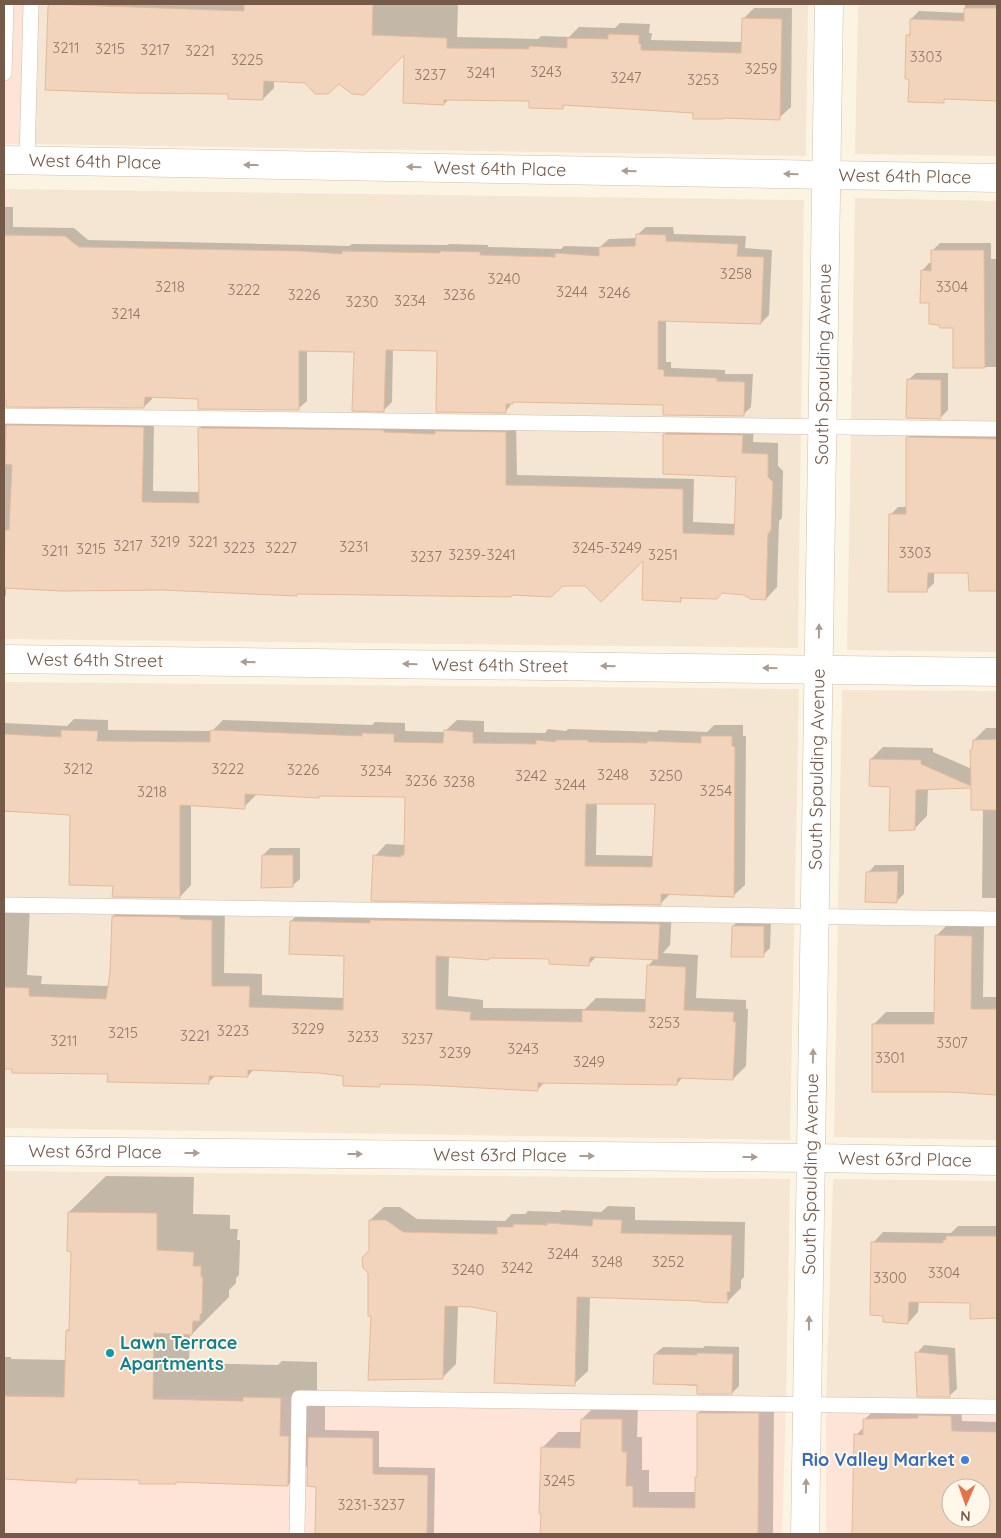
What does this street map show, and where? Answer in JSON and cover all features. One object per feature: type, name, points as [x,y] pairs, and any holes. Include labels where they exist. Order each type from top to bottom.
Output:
[{"type":"street","name":"South Spaulding Avenue","points":[[806,1534],[829,4]]},
{"type":"street","name":"West 64th Place","points":[[15,161],[997,178]]},
{"type":"street","name":"West 64th Street","points":[[4,659],[997,672]]},
{"type":"street","name":"West 63rd Place","points":[[4,1151],[997,1161]]},
{"type":"lane","points":[[4,73],[6,4]]},
{"type":"lane","points":[[15,161],[31,4]]},
{"type":"lane","points":[[4,416],[997,430]]},
{"type":"lane","points":[[4,905],[997,918]]},
{"type":"lane","points":[[296,1534],[299,1398],[997,1407]]},
{"type":"shaded area","points":[[4,4],[31,4],[27,144],[4,144]]},
{"type":"shaded area","points":[[31,4],[808,4],[806,156],[27,144]]},
{"type":"shaded area","points":[[858,4],[997,4],[997,156],[855,154]]},
{"type":"shaded area","points":[[4,189],[9,189],[4,459]]},
{"type":"shaded area","points":[[9,189],[804,200],[798,648],[4,639],[4,459]]},
{"type":"shaded area","points":[[855,198],[997,201],[997,652],[847,650]]},
{"type":"shaded area","points":[[4,682],[799,689],[790,1140],[4,1128]]},
{"type":"shaded area","points":[[842,690],[997,691],[997,1140],[834,1137]]},
{"type":"shaded area","points":[[4,1171],[790,1179],[786,1404],[4,1394]]},
{"type":"shaded area","points":[[833,1179],[997,1181],[997,1407],[826,1405]]},
{"type":"shaded area","points":[[4,1394],[786,1404],[782,1534],[4,1534]]},
{"type":"shaded area","points":[[826,1405],[997,1407],[997,1534],[826,1534]]},
{"type":"building","points":[[49,4],[244,11],[244,4],[373,4],[372,35],[447,38],[447,48],[529,49],[529,46],[567,48],[567,38],[608,39],[608,34],[639,35],[641,50],[741,53],[742,18],[782,19],[780,120],[693,119],[693,113],[563,105],[563,109],[529,108],[529,101],[444,100],[444,105],[403,103],[404,55],[364,95],[352,94],[339,84],[328,94],[315,94],[305,83],[264,81],[263,100],[228,99],[228,94],[45,90]]},
{"type":"building","points":[[964,8],[997,8],[997,101],[944,99],[944,103],[908,102],[909,79],[905,79],[906,35],[910,35],[910,19],[964,21]]},
{"type":"building","points":[[636,234],[666,235],[666,241],[738,244],[737,256],[764,257],[761,324],[658,321],[658,369],[664,370],[664,376],[717,378],[717,381],[745,382],[744,416],[663,415],[663,405],[513,402],[513,404],[506,404],[506,413],[436,412],[437,351],[386,350],[384,412],[352,411],[354,352],[299,351],[299,410],[198,409],[198,399],[145,397],[144,408],[6,407],[6,400],[4,400],[4,235],[65,236],[79,247],[301,251],[342,254],[342,251],[440,253],[440,251],[480,252],[480,255],[555,257],[555,253],[599,256],[599,247],[635,246]]},
{"type":"building","points":[[931,250],[984,250],[985,368],[953,368],[953,328],[940,328],[939,325],[929,324],[929,303],[920,303],[921,270],[931,271]]},
{"type":"building","points":[[907,379],[941,380],[941,419],[906,418]]},
{"type":"building","points":[[6,425],[144,427],[142,502],[199,503],[198,428],[384,430],[384,432],[435,434],[435,431],[506,432],[506,485],[683,489],[683,533],[734,535],[736,477],[663,474],[663,434],[743,435],[742,453],[768,454],[768,477],[773,482],[771,530],[768,534],[766,600],[750,599],[744,595],[722,593],[717,599],[680,598],[681,602],[642,600],[643,561],[601,602],[585,586],[563,586],[551,597],[512,595],[511,597],[297,594],[297,596],[162,590],[62,591],[4,588],[5,530],[9,530],[12,465],[5,464]]},
{"type":"building","points":[[906,437],[997,439],[997,591],[969,591],[968,573],[928,573],[927,592],[888,592],[889,514],[906,514]]},
{"type":"building","points":[[61,730],[98,731],[97,741],[210,742],[210,730],[362,736],[362,733],[394,734],[394,742],[443,743],[444,730],[473,732],[473,743],[536,744],[536,740],[555,742],[555,740],[588,740],[588,742],[647,743],[647,741],[701,743],[701,736],[732,736],[732,746],[735,747],[734,897],[661,894],[661,905],[371,901],[373,855],[401,857],[401,855],[404,855],[405,797],[319,796],[319,798],[245,794],[245,809],[180,805],[180,898],[112,897],[113,886],[69,885],[70,815],[4,811],[4,734],[61,737]],"holes":[[[586,804],[655,804],[652,867],[585,866]]]},
{"type":"building","points":[[997,739],[997,810],[971,810],[971,788],[916,790],[915,830],[889,831],[890,787],[869,786],[870,759],[921,760],[921,764],[971,786],[970,750],[972,750],[973,740]]},
{"type":"building","points":[[262,855],[293,855],[293,887],[261,888]]},
{"type":"building","points":[[898,871],[897,903],[865,902],[866,872]]},
{"type":"building","points":[[112,916],[180,917],[180,919],[212,920],[212,986],[250,986],[249,1007],[343,1010],[344,956],[289,954],[290,921],[370,923],[370,920],[660,924],[658,960],[590,957],[589,966],[549,964],[549,959],[489,958],[489,960],[436,956],[436,1009],[471,1012],[470,1020],[582,1022],[582,1010],[645,1012],[647,965],[686,967],[684,1010],[734,1012],[733,1022],[736,1022],[733,1080],[678,1078],[677,1085],[538,1083],[538,1091],[424,1085],[380,1084],[380,1087],[343,1086],[343,1076],[248,1070],[248,1077],[209,1076],[209,1084],[107,1082],[108,1074],[12,1073],[12,1069],[4,1069],[4,987],[29,988],[29,996],[106,999],[110,973]]},
{"type":"building","points":[[732,926],[764,926],[764,957],[731,957]]},
{"type":"building","points":[[935,935],[972,936],[971,1009],[997,1009],[997,1095],[951,1092],[872,1092],[872,1024],[934,1024]]},
{"type":"building","name":"Lawn Terrace Apartments","points":[[68,1212],[157,1213],[157,1250],[194,1252],[193,1266],[201,1266],[201,1277],[203,1277],[202,1314],[200,1314],[200,1321],[193,1321],[192,1335],[154,1333],[153,1399],[243,1401],[243,1397],[281,1398],[280,1436],[289,1436],[288,1486],[176,1482],[176,1484],[139,1484],[139,1480],[76,1479],[76,1483],[4,1479],[4,1396],[64,1397],[66,1330],[69,1331],[71,1252],[67,1251]]},
{"type":"building","points":[[593,1219],[622,1220],[621,1233],[732,1235],[730,1292],[727,1292],[728,1303],[577,1297],[575,1386],[494,1383],[497,1312],[472,1307],[445,1306],[443,1379],[368,1380],[371,1316],[368,1316],[368,1273],[363,1268],[362,1258],[369,1250],[369,1220],[386,1220],[403,1232],[497,1234],[497,1227],[513,1227],[513,1224],[547,1225],[547,1223],[592,1226]]},
{"type":"building","points":[[946,1236],[997,1236],[997,1318],[970,1319],[970,1303],[909,1302],[908,1324],[883,1322],[883,1316],[870,1315],[871,1242],[943,1243],[943,1240],[946,1240]]},
{"type":"building","points":[[915,1352],[948,1355],[950,1397],[917,1397]]},
{"type":"building","points":[[697,1353],[733,1354],[732,1394],[697,1394],[697,1385],[653,1384],[654,1354],[697,1355]]},
{"type":"building","points":[[697,1413],[759,1413],[758,1534],[540,1534],[541,1447],[580,1448],[581,1419],[622,1419],[622,1452],[627,1452],[626,1486],[633,1486],[633,1507],[695,1508]]},
{"type":"building","points":[[918,1415],[951,1416],[952,1431],[997,1432],[997,1534],[852,1534],[854,1434],[863,1435],[863,1419],[918,1418]]},
{"type":"building","points":[[308,1437],[373,1438],[373,1474],[428,1475],[427,1534],[315,1534],[316,1487],[307,1486]]},
{"type":"place","name":"Lawn Terrace Apartments","points":[[110,1353]]},
{"type":"place","name":"Rio Valley Market","points":[[965,1460]]}]
